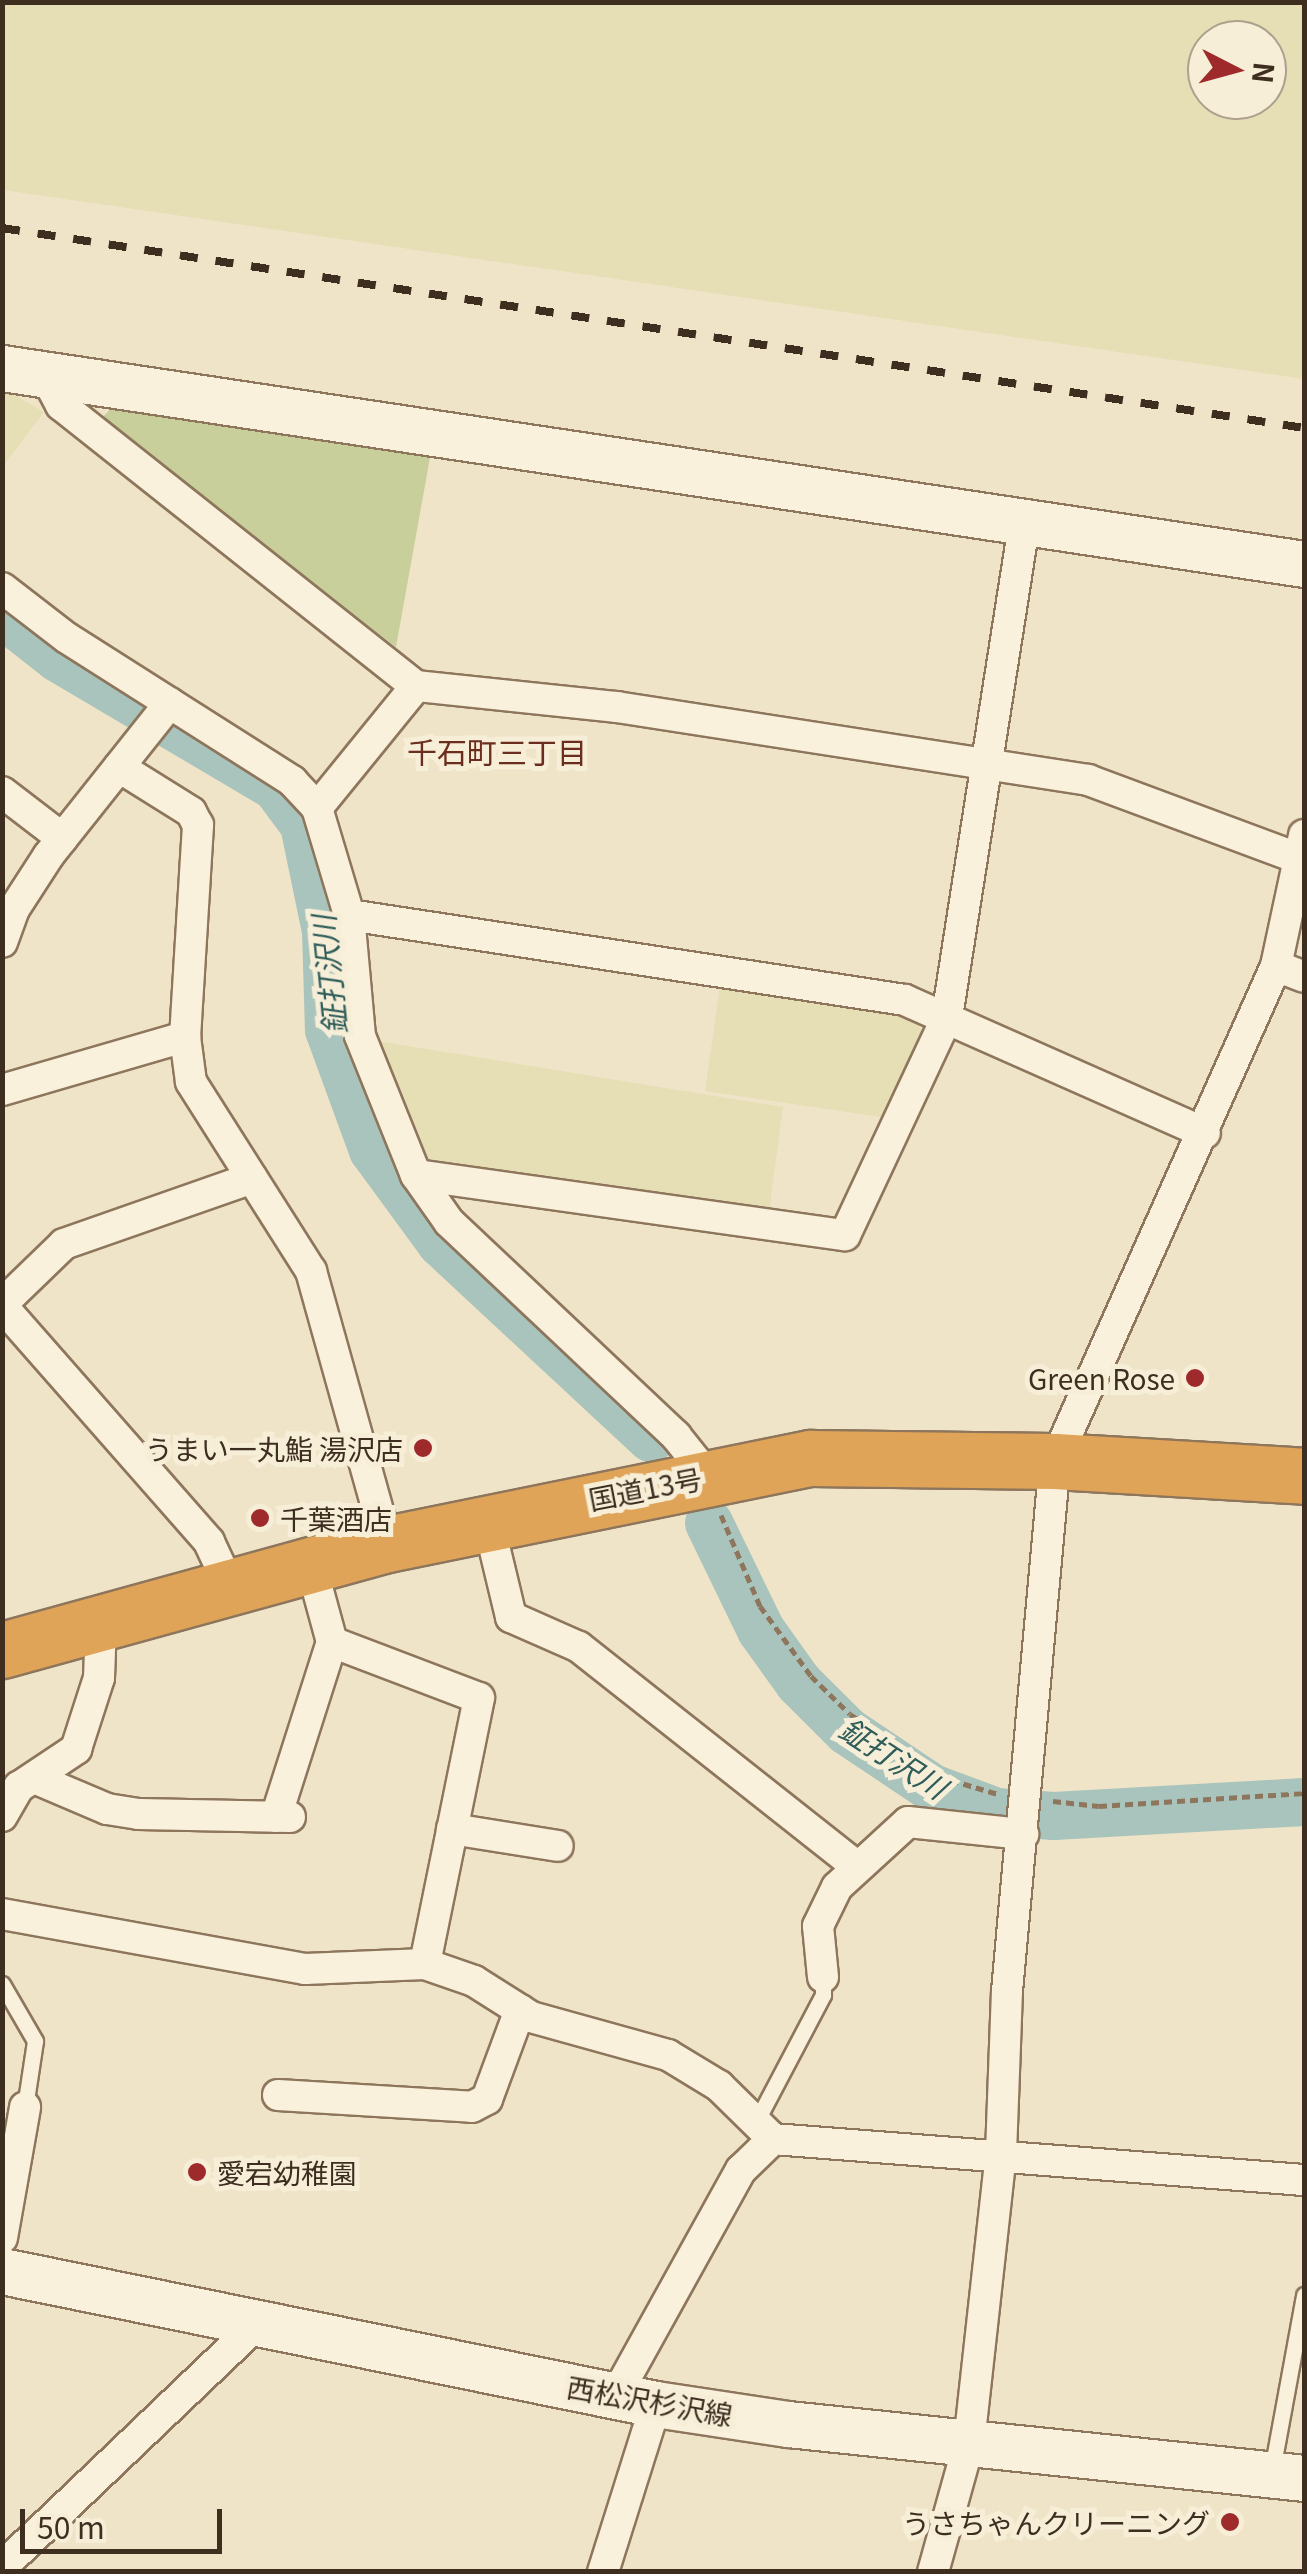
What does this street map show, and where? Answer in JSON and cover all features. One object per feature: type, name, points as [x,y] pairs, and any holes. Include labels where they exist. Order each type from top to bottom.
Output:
[{"type":"highway","name":"国道13号","points":[[2,1650],[387,1544],[810,1458],[1055,1461],[1304,1476]]},
{"type":"street","points":[[24,371],[1024,525],[1304,564]]},
{"type":"street","points":[[24,371],[61,405],[416,686],[618,707],[1088,780],[1302,847],[1290,971],[1205,1133],[1055,1461],[1024,1820],[1001,2154],[968,2442],[933,2572]]},
{"type":"street","points":[[416,1175],[845,1235],[947,1017],[1024,525]]},
{"type":"street","points":[[2,588],[163,712],[292,781],[317,808],[349,915],[360,1036],[416,1175],[448,1222],[676,1436],[708,1476]]},
{"type":"street","points":[[317,808],[416,686]]},
{"type":"street","points":[[2,942],[14,909],[62,838],[163,712]]},
{"type":"street","points":[[119,767],[191,812],[198,825],[185,1038],[191,1082],[311,1270],[387,1544]]},
{"type":"street","points":[[2,792],[62,838]]},
{"type":"street","points":[[349,915],[906,1000],[1205,1133]]},
{"type":"street","points":[[2,1090],[185,1038]]},
{"type":"street","points":[[230,1587],[209,1542],[2,1305],[64,1244],[252,1178]]},
{"type":"street","points":[[488,1521],[510,1617],[578,1647],[856,1865]]},
{"type":"street","points":[[34,1778],[107,1809],[138,1814],[283,1817],[332,1642],[311,1565]]},
{"type":"street","points":[[2,1816],[19,1787],[76,1749],[99,1678],[101,1623]]},
{"type":"street","points":[[332,1642],[479,1698],[426,1964]]},
{"type":"street","points":[[824,1977],[818,1926],[856,1865],[908,1822],[1024,1820]]},
{"type":"street","points":[[452,1830],[558,1846]]},
{"type":"street","points":[[2,1914],[305,1968],[426,1964],[474,1982],[520,2010],[668,2055],[719,2086],[764,2131],[1304,2180]]},
{"type":"street","points":[[278,2095],[472,2108],[488,2098],[520,2010]]},
{"type":"street","points":[[2,2238],[24,2107]]},
{"type":"street","points":[[603,2572],[636,2400],[740,2170],[764,2131]]},
{"type":"street","name":"西松沢杉沢線","points":[[2,2272],[636,2400],[968,2442],[1288,2476]]},
{"type":"street","points":[[2,2567],[258,2322]]},
{"type":"lane","points":[[764,2131],[824,1995],[824,1977]]},
{"type":"lane","points":[[2,1984],[35,2041],[24,2107]]},
{"type":"lane","points":[[1288,2476],[1304,2295]]},
{"type":"path","points":[[708,1476],[760,1606],[812,1676],[850,1714],[951,1780],[1024,1820],[1100,1806],[1304,1793]]},
{"type":"shaded area","points":[[3,2],[1304,3],[1304,379],[3,190]]},
{"type":"shaded area","points":[[3,388],[44,412],[3,466]]},
{"type":"shaded area","points":[[720,986],[900,1012],[919,1025],[924,1037],[888,1118],[705,1091]]},
{"type":"shaded area","points":[[377,1041],[783,1107],[769,1212],[422,1160]]},
{"type":"green space","points":[[120,399],[431,452],[396,647],[99,421]]},
{"type":"waterway","name":"鉦打沢川","points":[[2,614],[58,658],[276,787],[304,825],[326,931],[329,1030],[373,1150],[441,1243],[651,1438]]},
{"type":"waterway","name":"鉦打沢川","points":[[709,1523],[761,1630],[799,1683],[847,1731],[932,1788],[997,1812],[1054,1816],[1304,1802]]},
{"type":"railway","points":[[2,228],[1304,428]]},
{"type":"place","name":"Green Rose","points":[[1195,1378]]},
{"type":"place","name":"うまい一丸鮨 湯沢店","points":[[423,1448]]},
{"type":"place","name":"千葉酒店","points":[[260,1518]]},
{"type":"place","name":"愛宕幼稚園","points":[[197,2172]]},
{"type":"place","name":"うさちゃんクリーニング","points":[[1230,2522]]},
{"type":"district","name":"千石町三丁目","points":[[497,751]]}]
